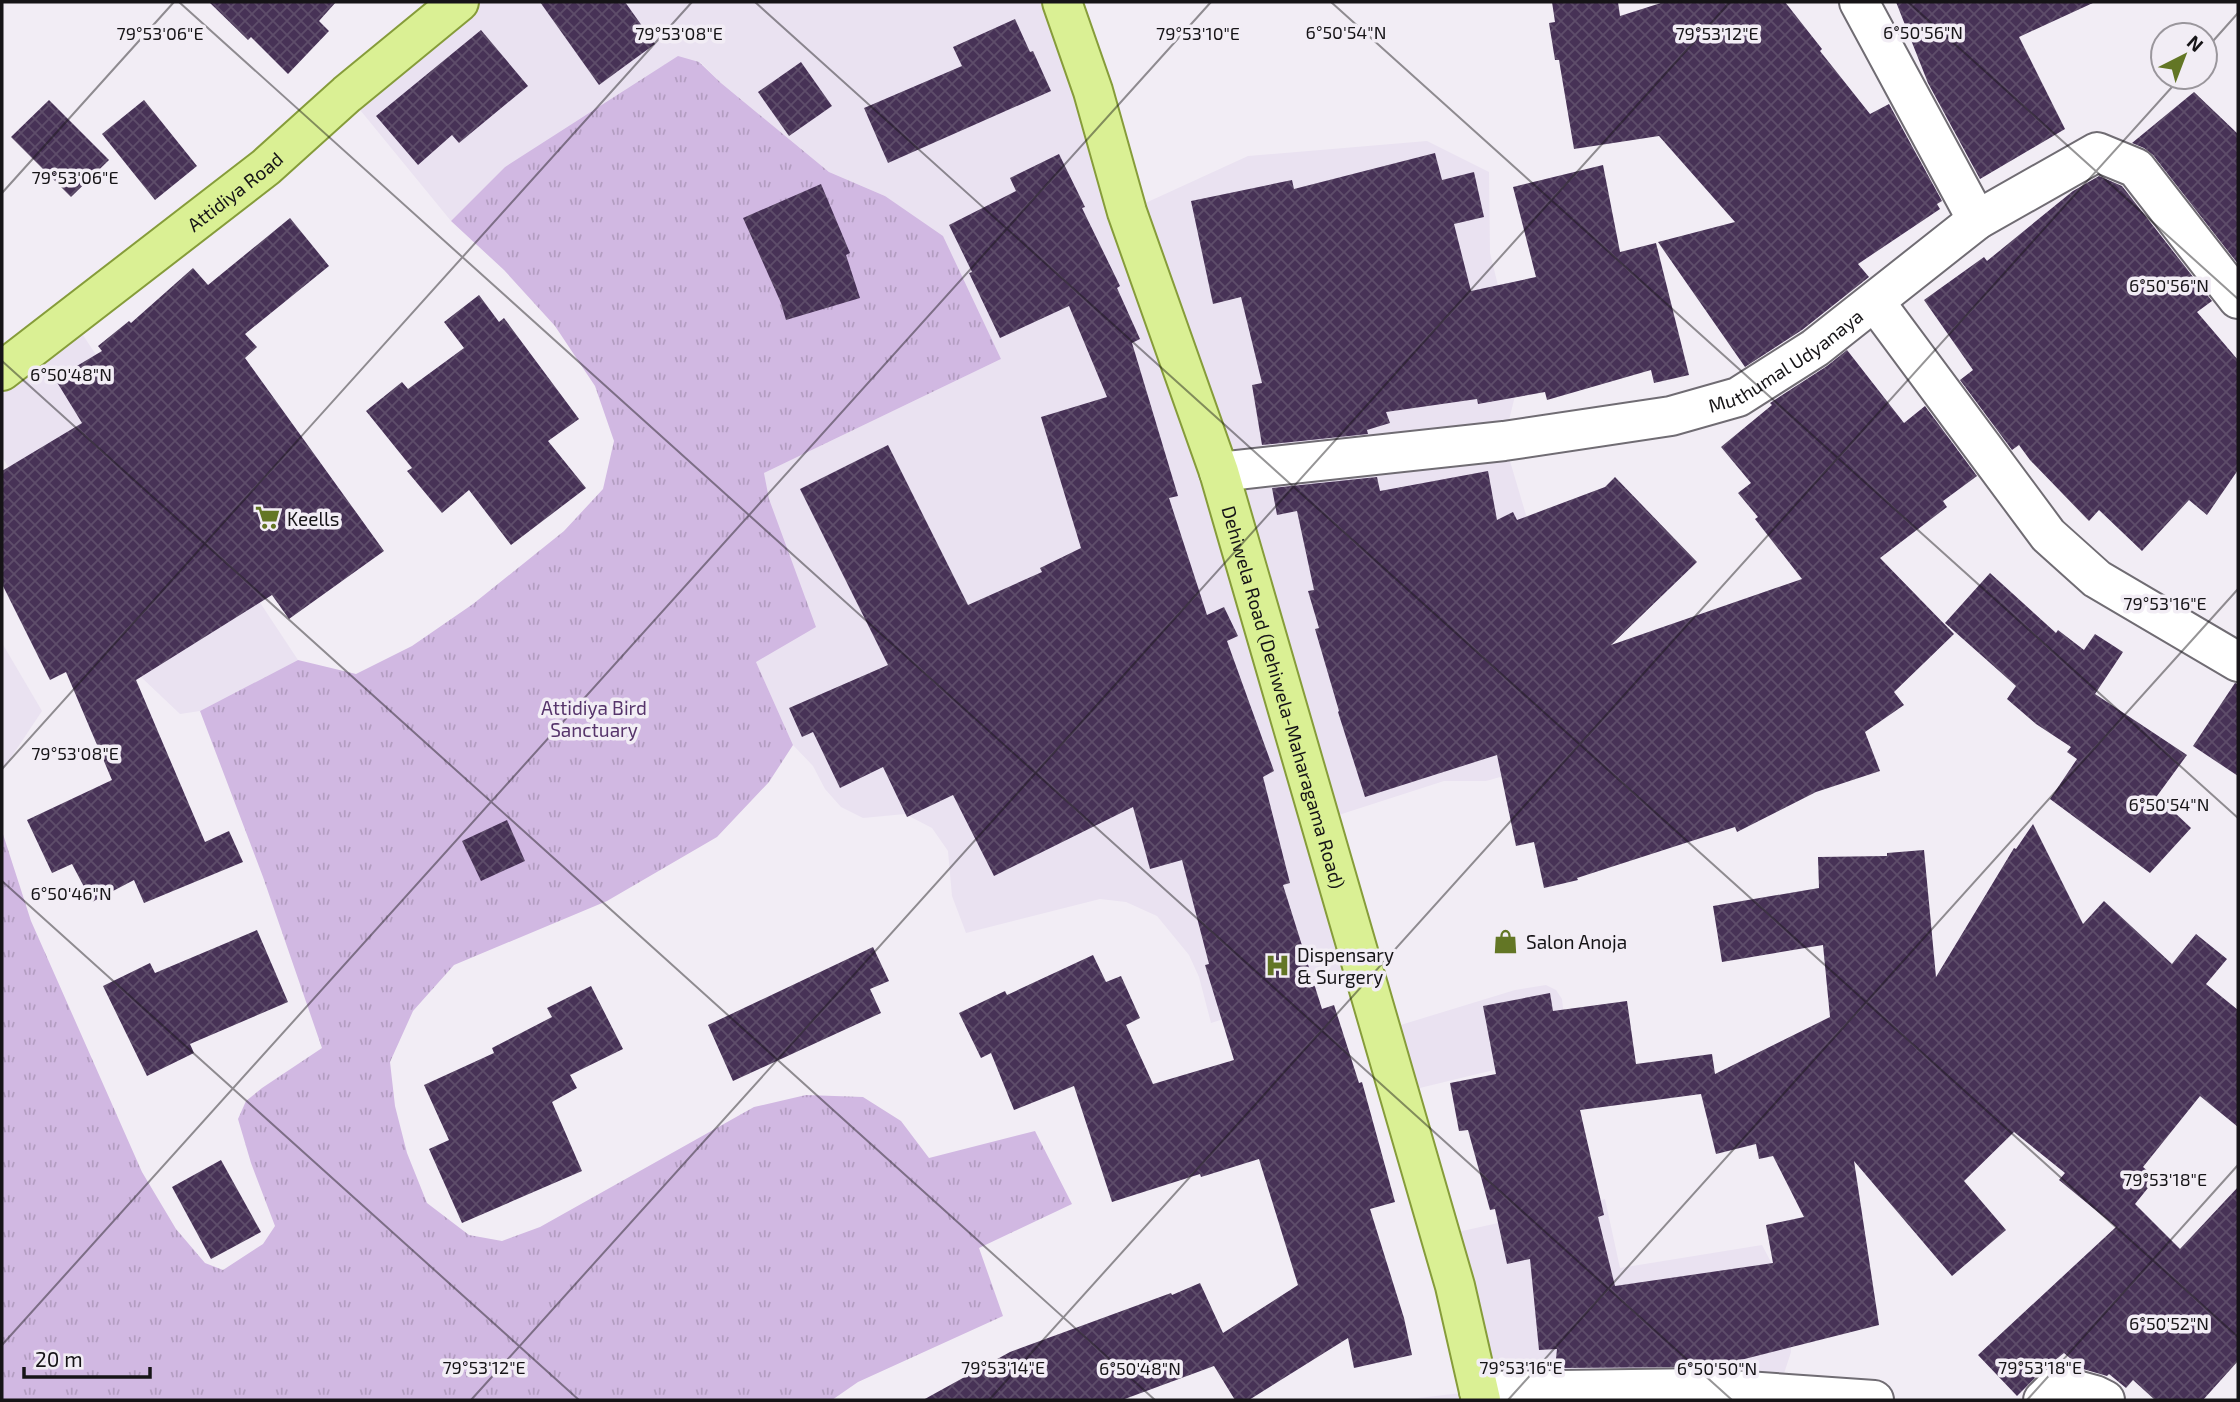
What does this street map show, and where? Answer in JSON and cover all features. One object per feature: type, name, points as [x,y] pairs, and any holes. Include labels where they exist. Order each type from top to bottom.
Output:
[{"type":"main road","name":"Attidiya Road","points":[[2,371],[266,167],[347,94],[459,2]]},
{"type":"main road","name":"Dehiwela Road (Dehiwela-Maharagama Road)","points":[[1062,2],[1093,91],[1128,212],[1219,472],[1455,1286],[1480,1396]]},
{"type":"street","points":[[1859,2],[1977,220]]},
{"type":"street","name":"Muthumal Udyanaya","points":[[1219,472],[1504,440],[1671,416],[1738,397],[1815,348],[1977,220],[2097,152],[2136,168],[2238,299]]},
{"type":"street","points":[[1875,302],[2048,535],[2097,579],[2238,662]]},
{"type":"street","points":[[2043,1400],[2057,1385],[2105,1400]]},
{"type":"street","points":[[1480,1396],[1703,1388],[1874,1400]]},
{"type":"shaded area","points":[[459,2],[1062,2],[1128,211],[1248,156],[1427,141],[1489,172],[1490,253],[1520,375],[1504,441],[1587,720],[1578,755],[1486,781],[1444,781],[1320,821],[1364,974],[1211,1023],[1199,977],[1189,955],[1157,916],[1126,902],[1100,899],[966,933],[952,896],[948,851],[932,828],[905,814],[863,818],[841,807],[825,789],[813,766],[793,745],[756,662],[768,499],[764,473],[1001,359],[885,196],[829,172],[721,83],[700,62],[505,167],[451,221],[347,94]]},
{"type":"shaded area","points":[[71,317],[298,660],[200,711],[180,714],[141,677],[2,457],[2,371]]},
{"type":"shaded area","points":[[2,643],[42,711],[2,771]]},
{"type":"shaded area","points":[[1546,985],[1556,990],[1562,999],[1567,1044],[1560,1054],[1399,1093],[1381,1031],[1515,990]]},
{"type":"shaded area","points":[[1605,1199],[1620,1268],[1762,1245],[1778,1275],[1791,1318],[1791,1352],[1780,1386],[1703,1400],[1401,1400],[1479,1391],[1440,1236]]},
{"type":"green space","name":"Attidiya Bird Sanctuary","points":[[678,56],[699,62],[829,172],[885,196],[943,236],[1001,359],[764,473],[769,499],[816,627],[756,662],[793,745],[769,782],[717,837],[607,901],[454,965],[413,1011],[390,1062],[395,1106],[407,1153],[427,1203],[469,1235],[502,1241],[540,1227],[754,1107],[806,1095],[863,1097],[901,1121],[929,1158],[1035,1131],[1072,1204],[979,1248],[1003,1316],[858,1382],[832,1400],[2,1400],[2,831],[31,921],[142,1172],[176,1229],[205,1263],[223,1270],[263,1244],[275,1226],[238,1119],[246,1101],[322,1048],[263,877],[200,711],[298,660],[356,674],[412,646],[473,604],[564,531],[603,489],[614,441],[595,386],[555,326],[504,270],[451,221],[505,167]]},
{"type":"building","points":[[209,2],[336,2],[319,21],[329,31],[288,74],[251,37],[248,40]]},
{"type":"building","points":[[540,2],[625,2],[655,44],[599,85]]},
{"type":"building","points":[[1552,2],[1618,2],[1620,16],[1664,2],[1785,2],[1870,114],[1889,104],[1942,201],[1937,204],[1940,209],[1858,264],[1869,277],[1802,330],[1745,367],[1658,242],[1735,222],[1659,136],[1574,149],[1559,60],[1555,60],[1549,23],[1555,22]]},
{"type":"building","points":[[1896,2],[2095,2],[2019,37],[2065,129],[1980,179],[1928,83]]},
{"type":"building","points":[[1015,19],[1051,91],[888,163],[864,108],[962,66],[953,47]]},
{"type":"building","points":[[481,30],[528,86],[459,143],[452,135],[418,165],[376,116]]},
{"type":"building","points":[[801,62],[832,106],[789,136],[758,92]]},
{"type":"building","points":[[2194,92],[2238,134],[2238,264],[2153,155],[2132,143]]},
{"type":"building","points":[[49,100],[109,160],[71,197],[11,137]]},
{"type":"building","points":[[144,100],[197,166],[155,200],[102,134]]},
{"type":"building","points":[[1435,153],[1442,180],[1474,172],[1484,217],[1454,224],[1471,291],[1536,277],[1513,187],[1603,165],[1620,252],[1656,243],[1689,375],[1654,383],[1651,370],[1547,400],[1545,392],[1478,404],[1477,399],[1386,412],[1390,423],[1367,430],[1368,434],[1262,445],[1252,385],[1262,383],[1241,297],[1213,304],[1191,201],[1292,180],[1294,189]]},
{"type":"building","points":[[1059,154],[1120,286],[1117,288],[1140,339],[1132,343],[1178,496],[1169,498],[1207,615],[1224,607],[1238,636],[1227,641],[1274,771],[1263,777],[1290,883],[1283,885],[1322,1009],[1334,1005],[1359,1083],[1362,1082],[1395,1202],[1370,1209],[1404,1318],[1412,1355],[1354,1368],[1348,1338],[1249,1400],[1235,1400],[1214,1366],[1122,1400],[923,1400],[1010,1352],[1200,1283],[1223,1333],[1298,1285],[1259,1159],[1201,1177],[1200,1174],[1112,1202],[1074,1086],[1014,1110],[991,1053],[981,1058],[959,1013],[1005,991],[1007,995],[1093,955],[1106,982],[1121,976],[1140,1018],[1126,1025],[1153,1084],[1234,1060],[1205,965],[1209,964],[1182,860],[1150,869],[1133,807],[994,876],[953,795],[907,817],[883,767],[840,788],[813,732],[802,737],[789,708],[888,665],[800,489],[888,445],[968,605],[1042,572],[1040,568],[1081,548],[1041,417],[1107,397],[1069,306],[1000,338],[949,225],[1016,191],[1010,178]]},
{"type":"building","points":[[2099,176],[2122,186],[2212,301],[2197,312],[2238,360],[2238,470],[2207,515],[2189,500],[2142,551],[2099,510],[2089,521],[2019,445],[2012,450],[1960,380],[1973,370],[1924,300],[1984,257],[1987,261],[2073,191]]},
{"type":"building","points":[[821,184],[850,253],[846,255],[860,298],[786,320],[743,218]]},
{"type":"building","points":[[290,218],[329,266],[245,334],[257,347],[245,358],[384,551],[289,619],[272,595],[136,680],[205,842],[229,831],[243,862],[144,903],[134,880],[92,902],[72,864],[52,873],[27,820],[112,780],[66,672],[50,680],[2,584],[2,471],[82,423],[55,379],[102,351],[98,346],[129,321],[131,323],[193,268],[208,285]]},
{"type":"building","points":[[479,295],[499,322],[504,318],[579,419],[548,441],[586,488],[511,545],[469,490],[442,513],[407,471],[412,468],[366,411],[402,382],[408,389],[464,348],[444,322]]},
{"type":"building","points":[[1847,350],[1904,423],[1925,406],[1977,476],[1943,501],[1947,507],[1880,558],[1954,634],[1894,692],[1904,705],[1865,732],[1880,771],[1816,792],[1737,832],[1735,827],[1577,878],[1578,880],[1544,888],[1534,842],[1516,846],[1497,755],[1365,797],[1315,629],[1319,628],[1308,591],[1314,590],[1297,511],[1277,515],[1272,488],[1377,477],[1380,491],[1488,471],[1497,520],[1513,512],[1517,520],[1605,487],[1615,477],[1697,562],[1611,645],[1802,579],[1738,493],[1751,483],[1721,447],[1772,405],[1770,403]]},
{"type":"building","points":[[1990,573],[2056,633],[2058,630],[2084,650],[2095,634],[2123,652],[2095,694],[2187,755],[2157,796],[2191,828],[2150,873],[2050,799],[2077,759],[2067,752],[2071,747],[2036,724],[2007,699],[2016,686],[1945,623]]},
{"type":"building","points":[[2235,683],[2238,684],[2238,776],[2193,746]]},
{"type":"building","points":[[507,820],[525,861],[481,881],[462,841]]},
{"type":"building","points":[[2033,824],[2083,924],[2104,901],[2172,964],[2196,934],[2227,959],[2206,984],[2238,1010],[2238,1127],[2200,1096],[2143,1167],[2156,1178],[2135,1204],[2180,1249],[2238,1187],[2238,1361],[2203,1400],[2155,1400],[2133,1380],[2126,1388],[2109,1374],[2107,1376],[2083,1369],[2064,1353],[2017,1396],[1978,1355],[2116,1227],[2059,1180],[2065,1173],[2014,1132],[1964,1181],[2006,1230],[1952,1276],[1854,1161],[1879,1325],[1713,1367],[1555,1368],[1557,1349],[1539,1350],[1530,1259],[1507,1264],[1495,1209],[1490,1210],[1468,1130],[1459,1131],[1450,1083],[1496,1074],[1483,1006],[1550,993],[1553,1011],[1627,1001],[1636,1064],[1712,1054],[1715,1074],[1830,1017],[1823,945],[1722,962],[1713,906],[1819,888],[1818,857],[1887,856],[1887,853],[1924,850],[1936,977],[2014,848],[2016,849]],"holes":[[[1701,1094],[1716,1154],[1756,1144],[1759,1159],[1773,1156],[1804,1217],[1766,1225],[1773,1263],[1615,1286],[1598,1217],[1604,1215],[1580,1110]]]},
{"type":"building","points":[[257,930],[288,1002],[190,1044],[194,1053],[147,1076],[103,986],[150,963],[155,973]]},
{"type":"building","points":[[873,947],[889,981],[870,989],[881,1013],[733,1081],[708,1025]]},
{"type":"building","points":[[591,986],[623,1049],[570,1075],[577,1088],[552,1102],[582,1171],[462,1223],[429,1149],[449,1140],[424,1085],[494,1053],[492,1048],[552,1017],[547,1008]]},
{"type":"building","points":[[221,1160],[261,1232],[211,1259],[172,1187]]},
{"type":"place","name":"Keells","points":[[267,518]]},
{"type":"place","name":"Salon Anoja","points":[[1506,941]]},
{"type":"place","name":"Dispensary & Surgery","points":[[1277,965]]}]
